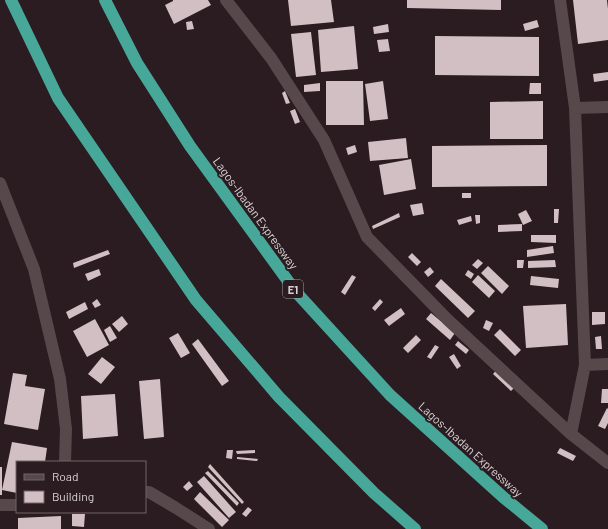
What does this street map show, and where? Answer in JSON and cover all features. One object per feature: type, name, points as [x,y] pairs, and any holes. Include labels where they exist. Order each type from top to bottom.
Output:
[{"type":"highway","points":[[11,0],[58,98],[196,300],[279,397],[374,493],[415,529]]},
{"type":"highway","name":"Lagos-Ibadan Expressway","points":[[105,0],[137,63],[190,146],[296,292],[390,395],[503,497],[542,529]]},
{"type":"street","points":[[226,0],[271,58],[324,140],[367,237],[448,320],[572,434],[608,463]]},
{"type":"street","points":[[560,0],[575,108],[585,365],[572,434]]},
{"type":"street","points":[[575,108],[608,107]]},
{"type":"street","points":[[0,183],[34,269],[60,379],[66,429],[65,461]]},
{"type":"street","points":[[585,365],[608,364]]},
{"type":"street","points":[[146,492],[149,492],[176,508],[208,529]]},
{"type":"street","points":[[0,505],[16,505]]},
{"type":"building","points":[[173,0],[208,0],[211,5],[174,24],[165,5]]},
{"type":"building","points":[[288,0],[331,0],[334,22],[291,26]]},
{"type":"building","points":[[407,0],[501,0],[501,10],[407,8]]},
{"type":"building","points":[[573,0],[607,0],[608,40],[578,44]]},
{"type":"building","points":[[537,20],[539,27],[525,31],[523,24]]},
{"type":"building","points":[[192,21],[194,29],[187,30],[186,22]]},
{"type":"building","points":[[388,24],[389,32],[374,34],[373,27]]},
{"type":"building","points":[[354,26],[358,69],[321,72],[318,30]]},
{"type":"building","points":[[311,32],[316,75],[296,77],[291,34]]},
{"type":"building","points":[[435,36],[539,37],[539,76],[435,75]]},
{"type":"building","points":[[388,39],[390,51],[379,52],[377,40]]},
{"type":"building","points":[[608,72],[608,80],[594,82],[593,74]]},
{"type":"building","points":[[326,81],[363,81],[364,125],[326,125]]},
{"type":"building","points":[[383,81],[388,119],[370,121],[365,84]]},
{"type":"building","points":[[320,83],[320,91],[304,92],[304,85]]},
{"type":"building","points":[[530,83],[541,83],[541,94],[529,94]]},
{"type":"building","points":[[285,91],[290,103],[286,104],[282,93]]},
{"type":"building","points":[[543,101],[543,139],[490,139],[490,102]]},
{"type":"building","points":[[295,109],[300,122],[295,124],[290,111]]},
{"type":"building","points":[[406,138],[408,158],[370,161],[368,142]]},
{"type":"building","points":[[355,145],[357,152],[348,155],[346,148]]},
{"type":"building","points":[[547,145],[547,186],[432,187],[432,146]]},
{"type":"building","points":[[411,159],[416,189],[384,195],[379,165]]},
{"type":"building","points":[[462,193],[471,193],[471,198],[462,198]]},
{"type":"building","points":[[422,203],[424,214],[413,216],[410,205]]},
{"type":"building","points":[[554,209],[559,209],[558,223],[554,223]]},
{"type":"building","points":[[526,210],[532,221],[523,225],[518,214]]},
{"type":"building","points":[[399,213],[400,217],[373,229],[372,226]]},
{"type":"building","points":[[475,215],[480,215],[480,223],[476,224]]},
{"type":"building","points":[[471,216],[472,221],[459,225],[457,220]]},
{"type":"building","points":[[522,224],[522,231],[498,232],[498,225]]},
{"type":"building","points":[[531,235],[556,235],[556,243],[531,242]]},
{"type":"building","points":[[553,246],[554,253],[527,257],[527,250]]},
{"type":"building","points":[[108,250],[110,254],[74,268],[73,263]]},
{"type":"building","points":[[412,253],[421,262],[417,266],[408,257]]},
{"type":"building","points":[[478,259],[483,263],[477,269],[472,265]]},
{"type":"building","points":[[517,260],[524,260],[523,268],[517,268]]},
{"type":"building","points":[[555,260],[556,267],[528,268],[528,261]]},
{"type":"building","points":[[488,266],[509,286],[502,294],[481,273]]},
{"type":"building","points":[[430,267],[434,272],[428,277],[424,272]]},
{"type":"building","points":[[99,269],[101,275],[88,281],[85,274]]},
{"type":"building","points":[[468,270],[474,274],[471,279],[465,275]]},
{"type":"building","points":[[352,275],[356,277],[345,295],[341,292]]},
{"type":"building","points":[[478,275],[495,291],[489,298],[472,282]]},
{"type":"building","points":[[531,276],[559,279],[558,288],[530,285]]},
{"type":"building","points":[[441,279],[475,311],[468,318],[435,286]]},
{"type":"building","points":[[97,299],[101,305],[95,308],[92,303]]},
{"type":"building","points":[[380,299],[383,302],[375,311],[372,308]]},
{"type":"building","points":[[85,302],[88,309],[69,319],[66,312]]},
{"type":"building","points":[[566,304],[568,345],[526,348],[523,306]]},
{"type":"building","points":[[401,308],[405,314],[389,326],[384,320]]},
{"type":"building","points":[[592,312],[605,312],[605,324],[592,325]]},
{"type":"building","points":[[431,313],[455,333],[450,340],[426,319]]},
{"type":"building","points":[[122,316],[128,324],[119,332],[112,324]]},
{"type":"building","points":[[95,319],[109,345],[87,357],[73,331]]},
{"type":"building","points":[[486,320],[493,323],[489,331],[483,328]]},
{"type":"building","points":[[110,326],[117,338],[110,342],[104,330]]},
{"type":"building","points":[[500,329],[521,350],[515,356],[494,335]]},
{"type":"building","points":[[178,333],[190,353],[181,358],[169,338]]},
{"type":"building","points":[[416,335],[421,340],[408,353],[403,348]]},
{"type":"building","points":[[601,336],[602,349],[596,349],[595,337]]},
{"type":"building","points":[[198,339],[229,381],[222,386],[192,344]]},
{"type":"building","points":[[458,341],[469,350],[466,354],[455,345]]},
{"type":"building","points":[[435,345],[439,347],[431,359],[427,357]]},
{"type":"building","points":[[454,354],[461,366],[457,369],[449,357]]},
{"type":"building","points":[[102,357],[115,367],[101,384],[88,374]]},
{"type":"building","points":[[498,368],[516,386],[511,391],[493,374]]},
{"type":"building","points":[[13,373],[27,375],[25,386],[45,389],[38,430],[4,424]]},
{"type":"building","points":[[160,379],[164,437],[144,439],[139,381]]},
{"type":"building","points":[[602,389],[608,389],[608,403],[601,403]]},
{"type":"building","points":[[115,394],[118,436],[83,439],[81,396]]},
{"type":"building","points":[[607,408],[608,423],[605,429],[598,426]]},
{"type":"building","points":[[12,442],[47,448],[45,461],[16,461],[16,493],[2,490]]},
{"type":"building","points":[[560,448],[576,456],[573,461],[557,453]]},
{"type":"building","points":[[227,450],[233,450],[232,459],[226,458]]},
{"type":"building","points":[[255,450],[255,453],[237,454],[236,451]]},
{"type":"building","points":[[237,457],[258,459],[257,461],[237,459]]},
{"type":"building","points":[[210,464],[244,502],[242,504],[208,467]]},
{"type":"building","points":[[0,467],[2,467],[2,495],[0,495]]},
{"type":"building","points":[[208,471],[239,503],[237,506],[205,473]]},
{"type":"building","points":[[204,476],[236,512],[229,518],[197,482]]},
{"type":"building","points":[[189,481],[193,486],[187,491],[183,487]]},
{"type":"building","points":[[200,492],[229,520],[222,527],[194,499]]},
{"type":"building","points":[[248,507],[252,510],[246,517],[242,514]]},
{"type":"building","points":[[72,514],[85,514],[84,527],[72,526]]},
{"type":"building","points":[[61,516],[61,529],[18,529],[18,518]]}]
